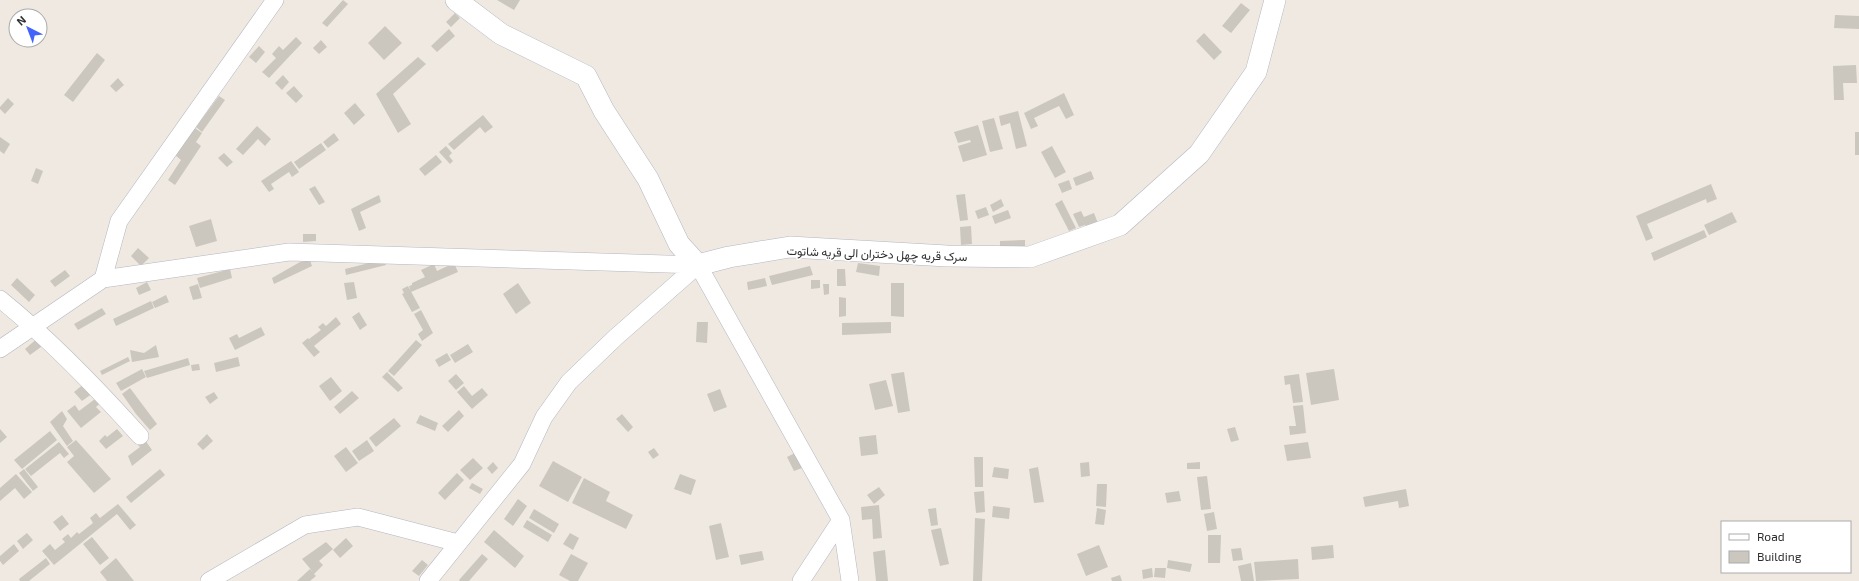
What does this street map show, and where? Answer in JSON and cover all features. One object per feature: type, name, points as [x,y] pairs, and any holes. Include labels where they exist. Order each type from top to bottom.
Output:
[{"type":"street","points":[[103,279],[119,221],[275,0]]},
{"type":"street","points":[[456,0],[501,34],[586,76],[604,111],[648,179],[680,244],[698,265],[841,520],[850,581]]},
{"type":"street","name":"سرک قریه چهل دختران الی قریه شاتوت","points":[[698,265],[729,257],[790,247],[948,256],[1030,257],[1120,224],[1199,154],[1256,72],[1275,0]]},
{"type":"street","points":[[0,349],[103,279],[289,252],[698,265]]},
{"type":"street","points":[[428,581],[522,464],[544,417],[569,382],[616,337],[698,265]]},
{"type":"street","points":[[0,299],[34,326],[86,376],[140,436]]},
{"type":"street","points":[[209,581],[305,525],[358,517],[458,543]]},
{"type":"street","points":[[801,581],[841,520]]},
{"type":"building","points":[[343,0],[348,4],[327,27],[322,23]]},
{"type":"building","points":[[497,0],[520,0],[514,10]]},
{"type":"building","points":[[1241,3],[1250,10],[1231,33],[1222,26]]},
{"type":"building","points":[[455,13],[460,18],[451,27],[446,22]]},
{"type":"building","points":[[1835,15],[1859,16],[1859,29],[1834,28]]},
{"type":"building","points":[[385,26],[402,43],[384,60],[368,43]]},
{"type":"building","points":[[449,29],[455,36],[437,52],[431,46]]},
{"type":"building","points":[[1204,33],[1222,52],[1214,60],[1196,41]]},
{"type":"building","points":[[296,37],[302,43],[269,78],[262,72],[276,58],[272,54],[279,46],[283,50]]},
{"type":"building","points":[[321,40],[327,47],[319,54],[313,48]]},
{"type":"building","points":[[259,46],[265,52],[256,63],[249,57]]},
{"type":"building","points":[[97,53],[105,60],[73,102],[64,95]]},
{"type":"building","points":[[418,57],[426,64],[393,94],[411,124],[398,133],[376,94]]},
{"type":"building","points":[[1856,65],[1857,83],[1843,83],[1844,100],[1834,100],[1833,66]]},
{"type":"building","points":[[283,75],[289,82],[282,90],[275,83]]},
{"type":"building","points":[[118,78],[124,85],[116,92],[110,86]]},
{"type":"building","points":[[294,86],[303,96],[296,103],[286,93]]},
{"type":"building","points":[[1064,93],[1074,115],[1066,119],[1059,106],[1034,118],[1038,126],[1031,129],[1024,113]]},
{"type":"building","points":[[219,96],[225,100],[202,132],[196,127]]},
{"type":"building","points":[[8,98],[14,104],[5,114],[0,107]]},
{"type":"building","points":[[355,103],[365,115],[354,125],[344,113]]},
{"type":"building","points":[[1018,111],[1027,146],[1016,149],[1010,123],[1001,126],[999,116]]},
{"type":"building","points":[[483,115],[493,127],[485,133],[480,127],[454,150],[448,144]]},
{"type":"building","points":[[994,118],[1003,149],[990,152],[982,121]]},
{"type":"building","points":[[978,125],[987,155],[963,162],[958,146],[971,142],[970,140],[958,143],[954,132]]},
{"type":"building","points":[[257,126],[271,139],[265,146],[258,139],[243,155],[236,149]]},
{"type":"building","points":[[195,128],[202,133],[196,142],[201,146],[175,185],[168,180],[181,160],[175,155]]},
{"type":"building","points":[[1855,132],[1859,132],[1859,155],[1855,155]]},
{"type":"building","points":[[334,133],[339,140],[328,148],[323,142]]},
{"type":"building","points":[[0,137],[10,144],[4,154],[0,151]]},
{"type":"building","points":[[321,143],[326,150],[299,169],[294,162]]},
{"type":"building","points":[[446,146],[452,153],[449,156],[453,161],[450,164],[439,152]]},
{"type":"building","points":[[1052,146],[1066,172],[1055,178],[1041,152]]},
{"type":"building","points":[[224,153],[233,162],[227,167],[218,158]]},
{"type":"building","points":[[436,155],[442,162],[425,176],[419,169]]},
{"type":"building","points":[[291,161],[299,172],[292,177],[289,172],[271,184],[274,189],[269,192],[261,181]]},
{"type":"building","points":[[36,168],[43,171],[38,184],[31,181]]},
{"type":"building","points":[[1091,171],[1094,179],[1076,186],[1073,178]]},
{"type":"building","points":[[1069,180],[1072,189],[1062,193],[1058,184]]},
{"type":"building","points":[[1711,184],[1717,199],[1707,203],[1706,199],[1647,224],[1653,238],[1646,241],[1636,216]]},
{"type":"building","points":[[315,186],[325,202],[319,205],[309,189]]},
{"type":"building","points":[[965,194],[968,220],[960,221],[956,195]]},
{"type":"building","points":[[379,195],[381,202],[360,212],[366,228],[359,231],[351,209]]},
{"type":"building","points":[[1001,199],[1004,206],[993,212],[990,205]]},
{"type":"building","points":[[1062,200],[1076,228],[1069,231],[1055,204]]},
{"type":"building","points":[[986,207],[989,215],[978,219],[975,211]]},
{"type":"building","points":[[1008,210],[1011,218],[995,224],[992,216]]},
{"type":"building","points":[[1081,211],[1084,217],[1094,213],[1099,226],[1088,230],[1085,225],[1079,227],[1073,214]]},
{"type":"building","points":[[1732,212],[1737,222],[1709,235],[1704,225]]},
{"type":"building","points":[[211,219],[217,241],[196,247],[189,226]]},
{"type":"building","points":[[971,226],[972,244],[961,245],[960,227]]},
{"type":"building","points":[[1704,230],[1707,237],[1654,261],[1651,253]]},
{"type":"building","points":[[303,234],[316,234],[316,241],[303,242]]},
{"type":"building","points":[[1025,240],[1025,247],[1000,248],[1000,241]]},
{"type":"building","points":[[138,248],[149,258],[141,266],[131,256]]},
{"type":"building","points":[[385,259],[386,265],[346,275],[345,269]]},
{"type":"building","points":[[310,260],[312,266],[274,284],[272,278],[300,262]]},
{"type":"building","points":[[454,263],[458,272],[411,292],[409,286],[425,277],[421,270],[434,264],[437,271]]},
{"type":"building","points":[[858,263],[880,266],[879,276],[856,272]]},
{"type":"building","points":[[810,266],[813,275],[772,285],[769,276]]},
{"type":"building","points":[[230,269],[232,278],[200,288],[197,278]]},
{"type":"building","points":[[837,269],[845,269],[846,286],[837,286]]},
{"type":"building","points":[[65,270],[70,276],[55,287],[50,281]]},
{"type":"building","points":[[17,278],[35,295],[29,302],[11,285]]},
{"type":"building","points":[[765,278],[767,286],[748,290],[747,282]]},
{"type":"building","points":[[811,280],[820,280],[820,288],[811,289]]},
{"type":"building","points":[[147,282],[151,290],[139,295],[136,288]]},
{"type":"building","points":[[354,282],[357,298],[347,300],[344,283]]},
{"type":"building","points":[[518,283],[531,303],[516,314],[503,294]]},
{"type":"building","points":[[891,283],[904,283],[904,317],[891,316]]},
{"type":"building","points":[[198,284],[202,298],[193,300],[189,287]]},
{"type":"building","points":[[823,284],[829,284],[829,294],[824,295]]},
{"type":"building","points":[[408,286],[420,308],[412,312],[402,294],[404,293],[402,289]]},
{"type":"building","points":[[166,295],[169,302],[155,308],[152,302]]},
{"type":"building","points":[[839,297],[846,298],[846,316],[839,317]]},
{"type":"building","points":[[151,301],[154,308],[116,326],[113,319]]},
{"type":"building","points":[[102,308],[106,314],[78,330],[74,324]]},
{"type":"building","points":[[421,310],[433,333],[422,341],[418,334],[423,330],[414,314]]},
{"type":"building","points":[[359,312],[367,325],[360,330],[352,317]]},
{"type":"building","points":[[336,317],[341,324],[314,346],[320,352],[314,357],[302,343],[308,338],[312,343],[309,339],[321,330],[318,327],[323,323],[326,326]]},
{"type":"building","points":[[697,322],[708,322],[707,343],[696,342]]},
{"type":"building","points":[[891,322],[891,333],[842,335],[842,323]]},
{"type":"building","points":[[261,327],[265,335],[235,350],[229,338],[237,334],[239,338]]},
{"type":"building","points":[[39,337],[45,344],[30,355],[25,349]]},
{"type":"building","points":[[416,340],[422,345],[394,376],[388,371]]},
{"type":"building","points":[[468,344],[473,352],[455,363],[450,355]]},
{"type":"building","points":[[156,345],[159,357],[132,362],[130,350],[144,353]]},
{"type":"building","points":[[447,353],[451,360],[439,367],[435,360]]},
{"type":"building","points":[[128,357],[130,361],[102,375],[100,371]]},
{"type":"building","points":[[238,357],[240,366],[216,372],[214,363]]},
{"type":"building","points":[[188,358],[190,365],[147,378],[144,371]]},
{"type":"building","points":[[199,364],[200,370],[192,371],[191,365]]},
{"type":"building","points":[[142,369],[146,377],[121,391],[116,383]]},
{"type":"building","points":[[1334,369],[1339,400],[1311,405],[1306,373]]},
{"type":"building","points":[[387,372],[403,388],[398,392],[382,377]]},
{"type":"building","points":[[904,372],[910,411],[898,413],[891,374]]},
{"type":"building","points":[[456,374],[464,383],[456,390],[448,381]]},
{"type":"building","points":[[1299,374],[1303,402],[1293,403],[1290,384],[1285,385],[1284,376]]},
{"type":"building","points":[[331,377],[342,391],[330,401],[319,386]]},
{"type":"building","points":[[886,380],[893,406],[875,410],[869,384]]},
{"type":"building","points":[[85,383],[93,393],[82,401],[74,392]]},
{"type":"building","points":[[464,386],[472,396],[482,388],[488,395],[472,409],[457,392]]},
{"type":"building","points":[[130,388],[157,424],[150,430],[136,414],[122,394]]},
{"type":"building","points":[[720,389],[727,407],[714,412],[707,394]]},
{"type":"building","points":[[352,391],[359,398],[340,414],[334,407]]},
{"type":"building","points":[[214,392],[218,398],[210,404],[205,397]]},
{"type":"building","points":[[99,396],[103,401],[96,407],[101,412],[81,428],[67,411],[75,405],[79,411]]},
{"type":"building","points":[[1303,405],[1306,433],[1290,435],[1289,426],[1296,426],[1293,406]]},
{"type":"building","points":[[459,410],[464,416],[448,432],[442,426]]},
{"type":"building","points":[[62,411],[67,419],[63,426],[73,441],[67,446],[50,422]]},
{"type":"building","points":[[622,414],[633,427],[628,432],[616,419]]},
{"type":"building","points":[[420,415],[438,423],[435,431],[416,423]]},
{"type":"building","points":[[394,418],[401,426],[376,447],[369,438]]},
{"type":"building","points":[[1235,427],[1239,440],[1231,442],[1227,429]]},
{"type":"building","points":[[0,429],[7,437],[0,443]]},
{"type":"building","points":[[117,429],[123,436],[106,449],[99,441],[105,435],[107,437]]},
{"type":"building","points":[[50,431],[57,440],[22,469],[14,460]]},
{"type":"building","points":[[207,434],[213,441],[203,450],[197,444]]},
{"type":"building","points":[[876,435],[878,454],[861,456],[859,437]]},
{"type":"building","points":[[76,440],[111,479],[94,493],[67,462],[74,456],[67,447]]},
{"type":"building","points":[[145,440],[152,450],[132,466],[128,456],[140,447],[138,445]]},
{"type":"building","points":[[367,440],[374,451],[359,461],[352,451]]},
{"type":"building","points":[[59,442],[69,454],[64,458],[60,453],[31,476],[25,469]]},
{"type":"building","points":[[1308,442],[1311,458],[1287,461],[1284,445]]},
{"type":"building","points":[[346,447],[358,463],[346,472],[334,456]]},
{"type":"building","points":[[654,448],[659,455],[653,459],[648,452]]},
{"type":"building","points":[[795,453],[802,468],[794,471],[787,457]]},
{"type":"building","points":[[974,457],[983,457],[983,487],[975,487]]},
{"type":"building","points":[[473,458],[483,468],[470,480],[460,470]]},
{"type":"building","points":[[553,461],[582,477],[568,502],[539,486]]},
{"type":"building","points":[[493,462],[498,468],[492,474],[487,468]]},
{"type":"building","points":[[1089,462],[1090,476],[1081,477],[1080,463]]},
{"type":"building","points":[[1200,462],[1200,469],[1187,469],[1187,463]]},
{"type":"building","points":[[994,467],[1009,469],[1008,479],[992,477]]},
{"type":"building","points":[[1038,467],[1044,502],[1034,503],[1029,469]]},
{"type":"building","points":[[24,469],[38,487],[33,491],[19,473]]},
{"type":"building","points":[[160,469],[165,475],[131,503],[126,497]]},
{"type":"building","points":[[457,473],[464,480],[445,500],[438,493]]},
{"type":"building","points":[[16,474],[32,492],[24,499],[15,488],[0,501],[0,488]]},
{"type":"building","points":[[680,474],[696,480],[691,495],[674,489]]},
{"type":"building","points":[[1207,476],[1211,509],[1201,510],[1197,477]]},
{"type":"building","points":[[584,478],[610,492],[606,501],[633,515],[626,529],[572,503]]},
{"type":"building","points":[[472,483],[483,489],[480,494],[469,488]]},
{"type":"building","points":[[1097,484],[1107,484],[1106,507],[1096,506]]},
{"type":"building","points":[[879,487],[885,495],[874,504],[867,495]]},
{"type":"building","points":[[1406,489],[1409,506],[1399,508],[1398,501],[1365,507],[1363,497]]},
{"type":"building","points":[[984,491],[985,512],[976,513],[974,492]]},
{"type":"building","points":[[1179,491],[1181,501],[1167,503],[1165,493]]},
{"type":"building","points":[[518,499],[527,506],[513,526],[504,519]]},
{"type":"building","points":[[118,504],[136,525],[130,530],[117,514],[54,565],[42,551],[50,544],[55,550],[65,542],[62,539],[68,534],[71,538],[77,532],[79,534],[93,523],[90,518],[96,513],[100,518]]},
{"type":"building","points":[[879,505],[882,538],[873,539],[872,519],[862,520],[861,507]]},
{"type":"building","points":[[993,506],[1010,508],[1009,519],[992,517]]},
{"type":"building","points":[[936,508],[938,525],[931,526],[928,509]]},
{"type":"building","points":[[1097,508],[1106,510],[1104,525],[1095,524]]},
{"type":"building","points":[[534,509],[559,524],[554,533],[529,518]]},
{"type":"building","points":[[1214,512],[1217,529],[1207,531],[1204,514]]},
{"type":"building","points":[[62,515],[69,524],[60,531],[53,522]]},
{"type":"building","points":[[975,518],[985,519],[982,581],[973,581]]},
{"type":"building","points":[[527,520],[552,535],[548,542],[523,527]]},
{"type":"building","points":[[721,523],[729,557],[716,560],[709,526]]},
{"type":"building","points":[[941,528],[949,564],[940,566],[931,530]]},
{"type":"building","points":[[494,530],[524,556],[515,568],[484,542]]},
{"type":"building","points":[[27,533],[33,540],[23,549],[17,541]]},
{"type":"building","points":[[570,533],[579,538],[573,550],[563,544]]},
{"type":"building","points":[[1208,535],[1221,535],[1220,563],[1208,563]]},
{"type":"building","points":[[92,537],[109,558],[100,565],[83,544]]},
{"type":"building","points":[[346,538],[353,546],[340,558],[333,550]]},
{"type":"building","points":[[326,542],[333,549],[319,561],[323,565],[314,574],[316,576],[310,581],[297,581],[310,569],[313,572],[302,559]]},
{"type":"building","points":[[14,544],[19,551],[3,565],[0,561],[0,556]]},
{"type":"building","points":[[1099,545],[1108,567],[1086,576],[1077,554]]},
{"type":"building","points":[[1333,545],[1334,558],[1312,560],[1311,547]]},
{"type":"building","points":[[1241,548],[1243,560],[1233,561],[1231,549]]},
{"type":"building","points":[[885,550],[888,581],[876,581],[873,552]]},
{"type":"building","points":[[762,551],[764,560],[741,565],[739,555]]},
{"type":"building","points":[[482,554],[488,559],[469,581],[460,581],[459,580]]},
{"type":"building","points":[[571,554],[588,563],[578,581],[570,581],[559,575]]},
{"type":"building","points":[[46,558],[50,564],[29,581],[20,581],[19,579]]},
{"type":"building","points":[[116,558],[134,581],[107,581],[100,572]]},
{"type":"building","points":[[1298,559],[1299,579],[1256,581],[1254,562]]},
{"type":"building","points":[[422,560],[428,565],[419,576],[412,571]]},
{"type":"building","points":[[1168,560],[1192,564],[1190,572],[1167,568]]},
{"type":"building","points":[[1251,563],[1254,581],[1241,581],[1238,566]]},
{"type":"building","points":[[1152,568],[1153,577],[1143,579],[1142,570]]},
{"type":"building","points":[[1155,568],[1166,568],[1165,578],[1154,577]]},
{"type":"building","points":[[1120,575],[1122,581],[1112,581],[1111,578]]}]
